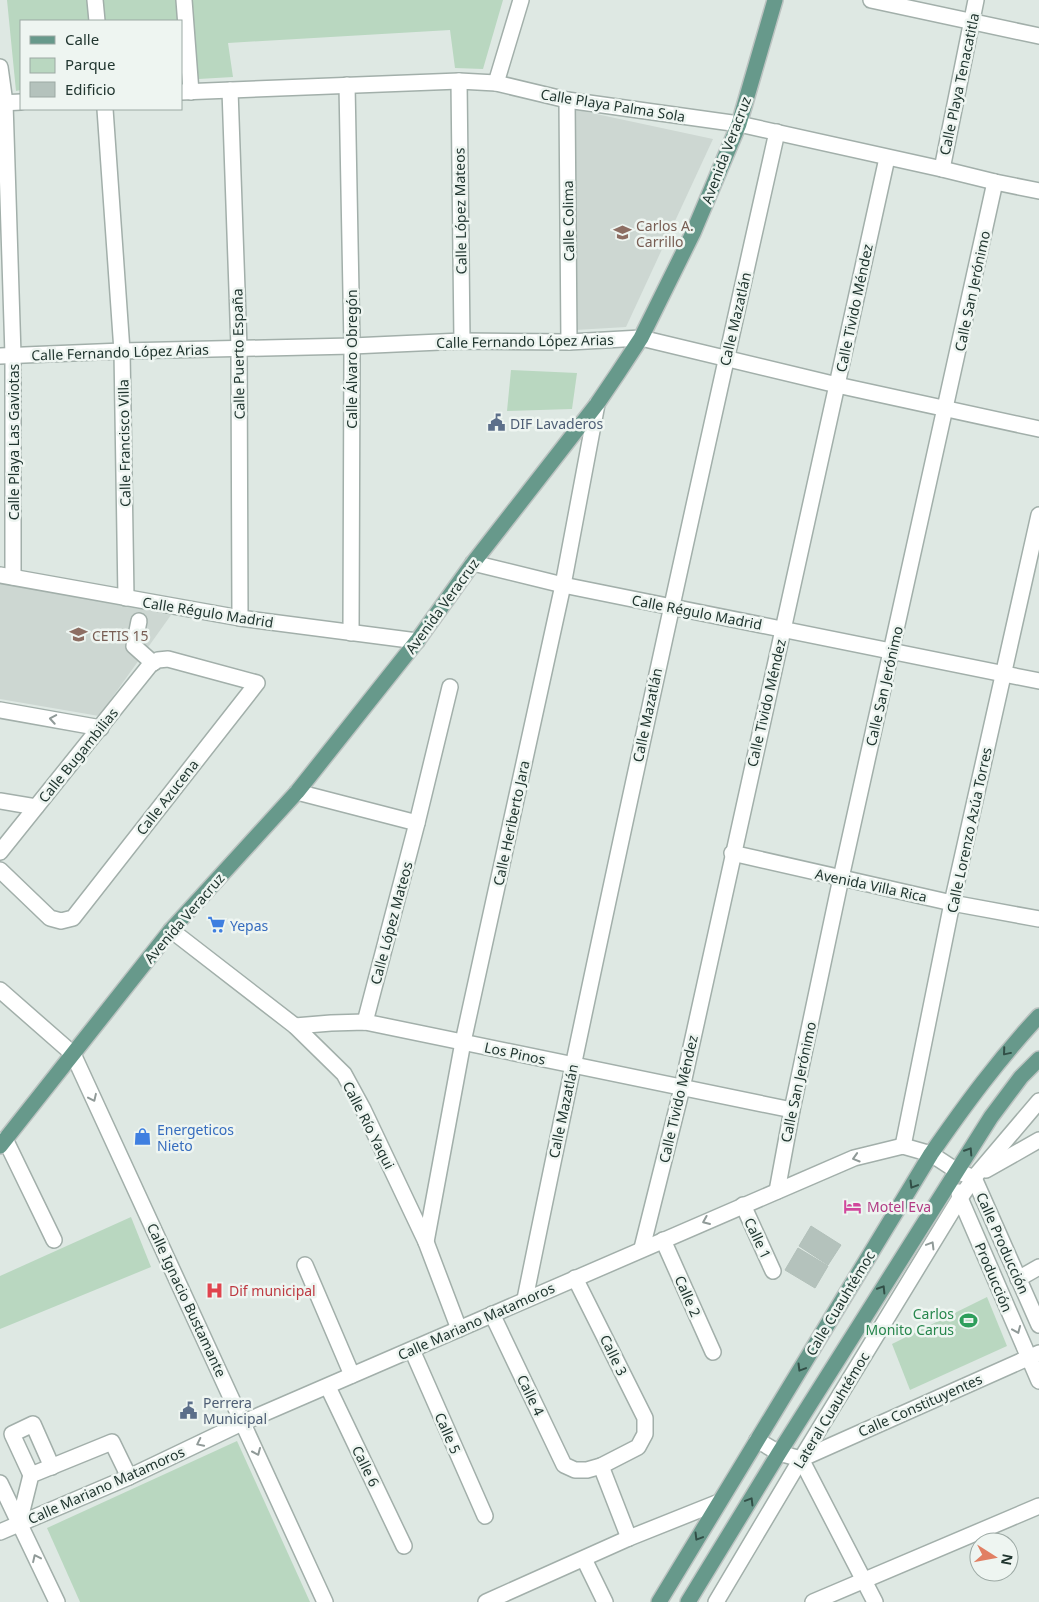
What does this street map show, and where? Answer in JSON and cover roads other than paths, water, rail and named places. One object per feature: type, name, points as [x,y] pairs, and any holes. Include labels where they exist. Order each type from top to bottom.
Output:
[{"type":"main road","name":"Avenida Veracruz","points":[[3,1143],[171,930],[297,792],[417,641],[473,563],[597,404],[641,338],[693,233],[739,124],[776,0]]},
{"type":"main road","name":"Calle Cuauhtémoc","points":[[659,1602],[931,1154],[966,1103],[1007,1051],[1039,1016]]},
{"type":"main road","name":"Calle Cuauhtémoc","points":[[688,1602],[779,1452],[956,1171],[991,1117],[1021,1077],[1039,1059]]},
{"type":"street","points":[[95,0],[97,20]]},
{"type":"street","points":[[184,0],[186,92]]},
{"type":"street","points":[[496,83],[521,0]]},
{"type":"street","points":[[871,0],[1039,36]]},
{"type":"street","name":"Calle Playa Tenacatitla","points":[[942,169],[976,0]]},
{"type":"street","name":"Calle Playa Las Gaviotas","points":[[0,67],[6,356],[7,576]]},
{"type":"street","name":"Calle Playa Palma Sola","points":[[186,92],[459,81],[496,83],[567,100],[739,124],[1039,191]]},
{"type":"street","name":"Calle López Mateos","points":[[459,81],[462,341]]},
{"type":"street","name":"Calle Álvaro Obregón","points":[[347,85],[352,346],[351,633]]},
{"type":"street","name":"Calle Puerto España","points":[[230,90],[238,348],[240,618]]},
{"type":"street","name":"Calle Colima","points":[[567,100],[569,342]]},
{"type":"street","points":[[2,103],[20,102]]},
{"type":"street","name":"Calle Francisco Villa","points":[[104,110],[122,351],[126,598]]},
{"type":"street","name":"Calle Mazatlán","points":[[525,1299],[572,1066],[671,606],[777,132]]},
{"type":"street","name":"Calle Tivido Méndez","points":[[642,1248],[682,1088],[732,853],[838,385],[886,158]]},
{"type":"street","name":"Calle San Jerónimo","points":[[777,1191],[792,1110],[842,878],[995,182]]},
{"type":"street","name":"Calle Fernando López Arias","points":[[6,356],[462,341],[569,342],[641,338],[838,385],[1039,429]]},
{"type":"street","name":"Calle Heriberto Jara","points":[[426,1242],[463,1042],[563,585],[597,404]]},
{"type":"street","name":"Calle Lorenzo Azúa Torres","points":[[903,1146],[952,903],[1039,515]]},
{"type":"street","name":"Calle Régulo Madrid","points":[[473,563],[563,585],[1039,681]]},
{"type":"street","name":"Calle Régulo Madrid","points":[[7,576],[240,618],[417,641]]},
{"type":"street","points":[[139,621],[134,646],[155,661]]},
{"type":"street","name":"Calle Azucena","points":[[0,870],[50,918],[61,921],[73,918],[257,683],[168,659],[155,661]]},
{"type":"street","name":"Calle Bugambilias","points":[[0,852],[155,661]]},
{"type":"street","name":"Calle López Mateos","points":[[365,1022],[450,687]]},
{"type":"street","points":[[0,710],[101,728]]},
{"type":"street","points":[[297,792],[417,823]]},
{"type":"street","points":[[0,800],[36,807]]},
{"type":"street","name":"Avenida Villa Rica","points":[[732,853],[952,903],[1039,919]]},
{"type":"street","name":"Calle Río Yaqui","points":[[171,930],[295,1026],[344,1074],[426,1242],[459,1329]]},
{"type":"street","points":[[0,990],[73,1054]]},
{"type":"street","name":"Los Pinos","points":[[295,1026],[365,1022],[792,1110]]},
{"type":"street","name":"Calle Ignacio Bustamante","points":[[73,1054],[326,1602]]},
{"type":"street","name":"Lateral Cuauhtémoc","points":[[716,1602],[801,1458],[960,1198],[1039,1101]]},
{"type":"street","points":[[976,1176],[1039,1140]]},
{"type":"street","points":[[3,1143],[54,1240]]},
{"type":"street","name":"Calle Mariano Matamoros","points":[[0,1532],[129,1477],[244,1422],[642,1248],[854,1158],[903,1146],[931,1154],[956,1171]]},
{"type":"street","name":"Calle Producción","points":[[956,1171],[976,1176],[1039,1325]]},
{"type":"street","name":"Producción","points":[[956,1171],[960,1198],[1034,1355],[1039,1381]]},
{"type":"street","name":"Calle 1","points":[[743,1205],[773,1271]]},
{"type":"street","name":"Calle 2","points":[[663,1240],[713,1352]]},
{"type":"street","points":[[305,1265],[352,1375]]},
{"type":"street","points":[[1018,1279],[1039,1267]]},
{"type":"street","name":"Calle 3","points":[[575,1278],[644,1418],[646,1434],[638,1447],[600,1466]]},
{"type":"street","name":"Calle 4","points":[[492,1314],[564,1465],[575,1470],[586,1470],[600,1466]]},
{"type":"street","name":"Calle 5","points":[[412,1350],[485,1516]]},
{"type":"street","name":"Calle Constituyentes","points":[[801,1458],[1034,1355]]},
{"type":"street","name":"Calle 6","points":[[328,1386],[404,1546]]},
{"type":"street","points":[[19,1523],[31,1475],[12,1434],[33,1424],[52,1467]]},
{"type":"street","points":[[757,1440],[779,1452],[801,1458],[866,1581],[875,1602]]},
{"type":"street","points":[[31,1475],[112,1442],[129,1477]]},
{"type":"street","points":[[600,1466],[629,1538]]},
{"type":"street","points":[[0,1483],[57,1602]]},
{"type":"street","points":[[486,1602],[629,1538],[719,1502]]},
{"type":"street","points":[[813,1602],[1039,1506]]},
{"type":"street","points":[[584,1559],[605,1602]]},
{"type":"place","name":"Carlos A. Carrillo","points":[[622,233]]},
{"type":"place","name":"DIF Lavaderos","points":[[496,423]]},
{"type":"place","name":"CETIS 15","points":[[78,635]]},
{"type":"place","name":"Yepas","points":[[216,925]]},
{"type":"place","name":"Energeticos Nieto","points":[[143,1137]]},
{"type":"place","name":"Motel Eva","points":[[853,1206]]},
{"type":"place","name":"Dif municipal","points":[[215,1290]]},
{"type":"place","name":"Carlos Monito Carus","points":[[968,1321]]},
{"type":"place","name":"Perrera Municipal","points":[[189,1410]]}]
